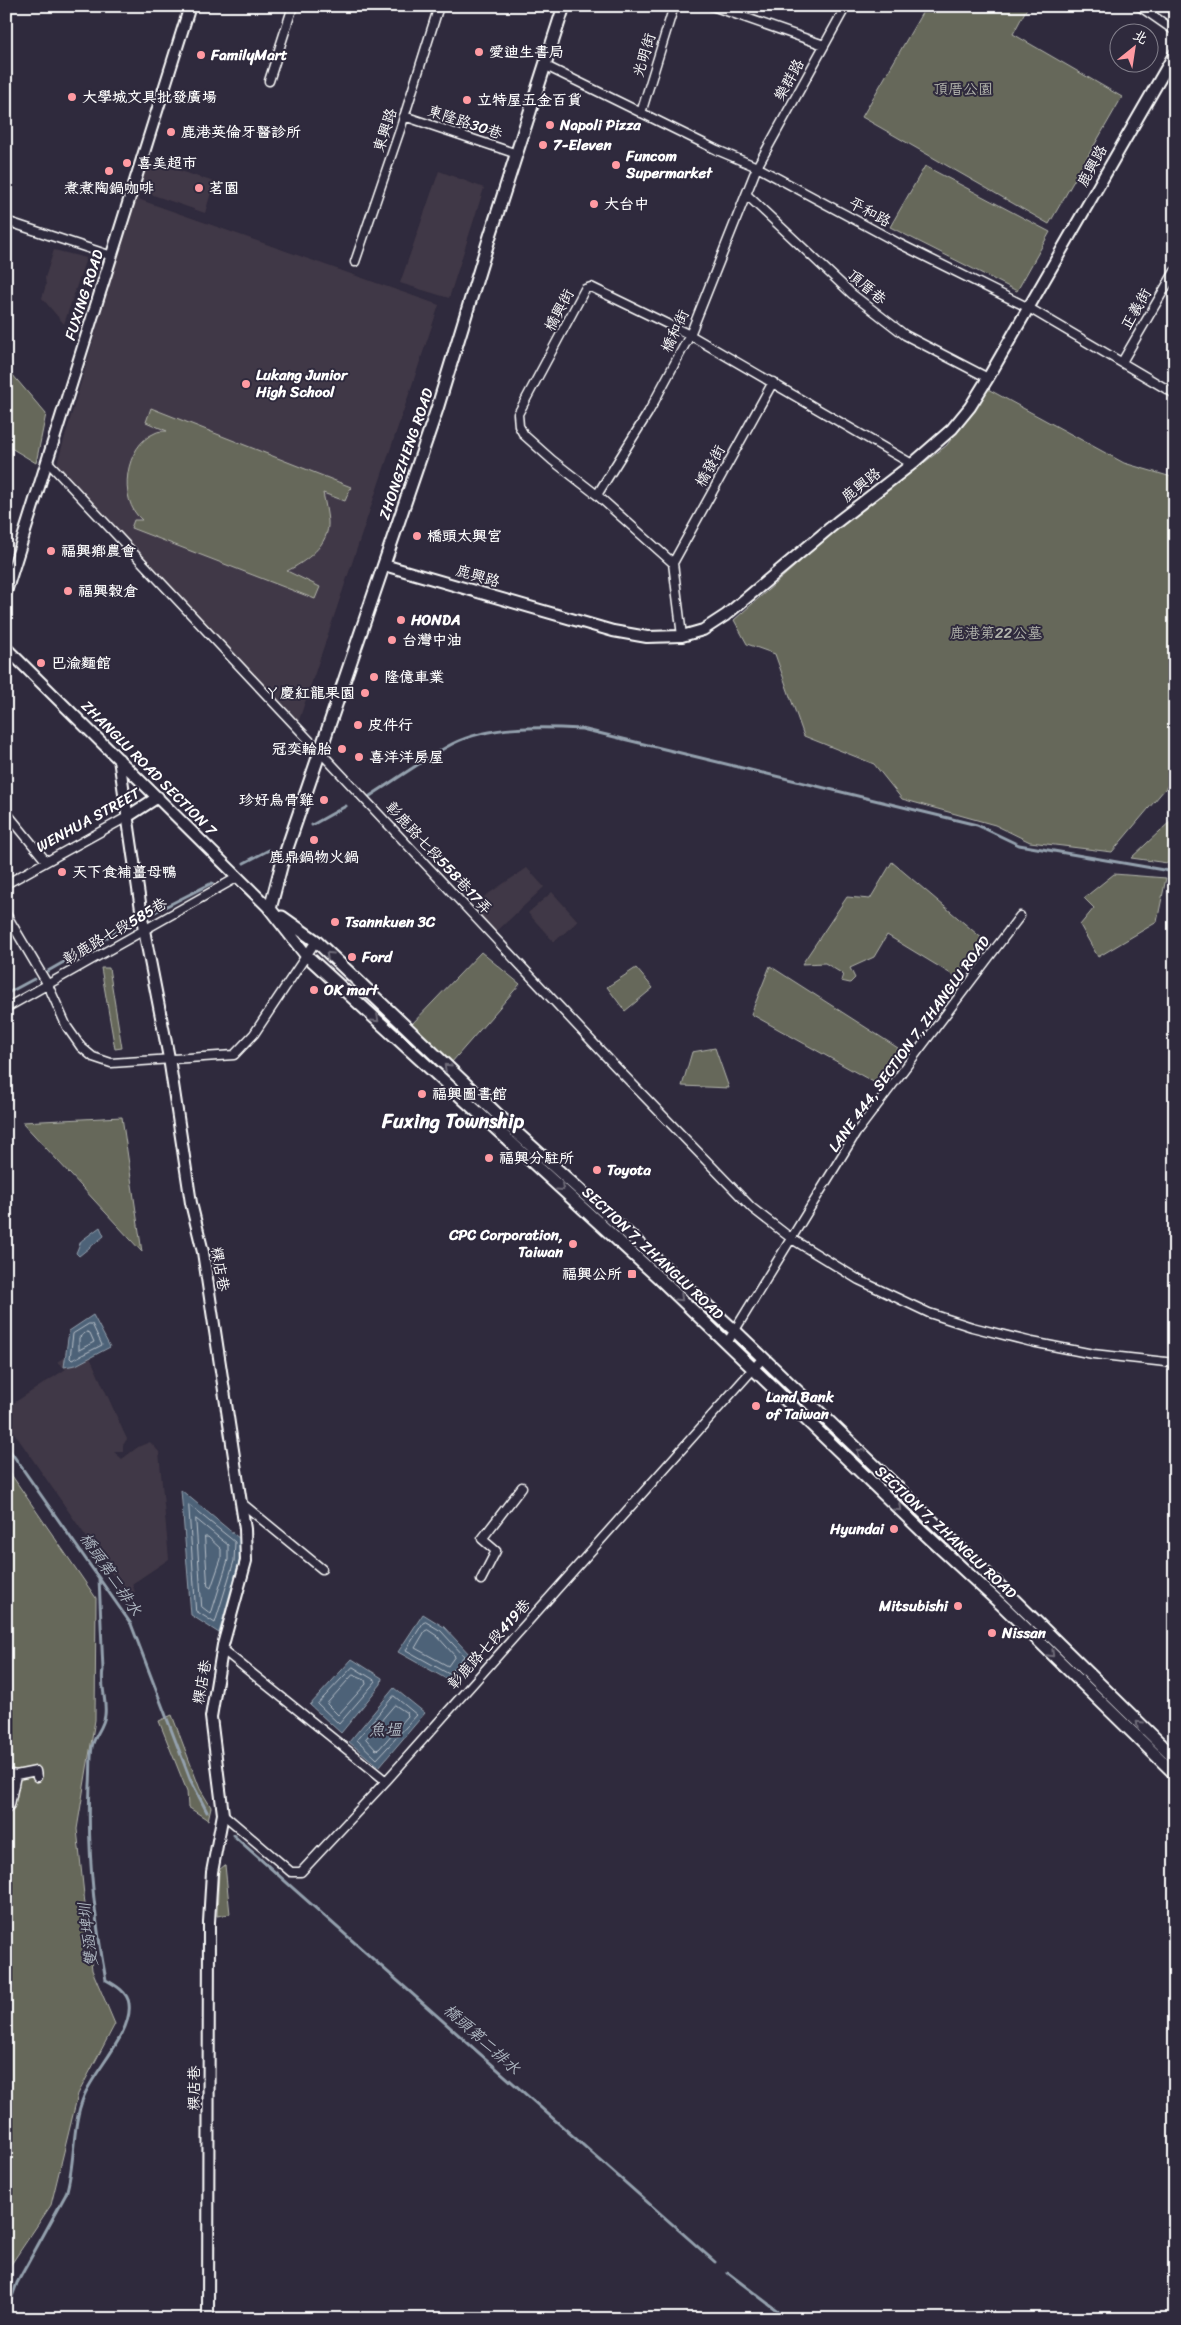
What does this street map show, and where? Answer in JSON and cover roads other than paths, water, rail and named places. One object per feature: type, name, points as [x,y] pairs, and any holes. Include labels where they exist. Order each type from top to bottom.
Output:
[{"type":"main road","name":"ZHONGZHENG ROAD","points":[[270,908],[282,863],[437,409],[564,6]]},
{"type":"main road","name":"SECTION 7, ZHANGLU ROAD","points":[[270,908],[316,941],[517,1133],[734,1330],[1175,1758]]},
{"type":"main road","name":"SECTION 7, ZHANGLU ROAD","points":[[270,908],[306,955],[596,1219],[754,1368],[1175,1774]]},
{"type":"street","name":"FUXING ROAD","points":[[6,592],[190,6]]},
{"type":"street","points":[[269,81],[293,6]]},
{"type":"street","name":"東興路","points":[[355,262],[439,6]]},
{"type":"street","name":"光明街","points":[[641,112],[674,6]]},
{"type":"street","points":[[712,6],[824,45]]},
{"type":"street","name":"樂群路","points":[[757,167],[846,6]]},
{"type":"street","points":[[1138,6],[1175,31]]},
{"type":"street","name":"鹿興路","points":[[384,565],[613,631],[647,637],[682,636],[704,630],[726,615],[837,522],[912,464],[952,429],[970,407],[1175,53]]},
{"type":"street","name":"平和路","points":[[546,66],[757,167],[900,244],[1029,308],[1175,394]]},
{"type":"street","name":"東隆路30巷","points":[[404,116],[517,154]]},
{"type":"street","name":"橋和街","points":[[597,495],[648,413],[690,335],[757,167]]},
{"type":"street","name":"頂厝巷","points":[[746,194],[852,294],[905,335],[988,378]]},
{"type":"street","points":[[6,221],[112,256]]},
{"type":"street","name":"正義街","points":[[1122,362],[1175,271]]},
{"type":"street","name":"橋興街","points":[[673,563],[597,495],[552,460],[524,435],[519,426],[518,414],[585,289],[592,287],[690,335],[912,464]]},
{"type":"street","name":"橋發街","points":[[673,563],[773,382]]},
{"type":"street","name":"彰鹿路七段558巷17弄","points":[[46,461],[729,1186],[752,1208],[792,1239],[859,1280],[938,1316],[972,1327],[1041,1344],[1093,1354],[1175,1363]]},
{"type":"street","points":[[673,563],[682,636]]},
{"type":"street","name":"ZHANGLU ROAD SECTION 7","points":[[6,648],[270,908]]},
{"type":"street","name":"粿店巷","points":[[119,759],[144,930],[169,1058],[191,1203],[203,1252],[243,1504],[246,1561],[222,1650],[211,1717],[222,1814],[212,1872],[209,1922],[208,2319]]},
{"type":"street","name":"WENHUA STREET","points":[[6,884],[158,798]]},
{"type":"street","points":[[6,812],[46,861]]},
{"type":"street","name":"彰鹿路七段585巷","points":[[6,1008],[238,877]]},
{"type":"street","points":[[6,914],[48,985],[67,1027],[93,1058],[111,1063],[234,1054],[246,1044],[316,941]]},
{"type":"street","name":"LANE 444, SECTION 7, ZHANGLU ROAD","points":[[727,1343],[856,1133],[1020,916]]},
{"type":"street","name":"彰鹿路七段419巷","points":[[222,1814],[291,1872],[301,1872],[386,1781],[763,1358]]},
{"type":"street","points":[[481,1580],[496,1551],[482,1539],[522,1487]]},
{"type":"street","points":[[243,1504],[322,1569]]},
{"type":"street","points":[[222,1650],[386,1781]]},
{"type":"street","points":[[6,1773],[16,1775],[36,1771]]},
{"type":"street","points":[[6,1809],[10,1805],[16,1775]]},
{"type":"water","points":[[100,1227],[104,1236],[79,1256],[76,1253],[81,1241]]},
{"type":"water","points":[[93,1315],[110,1347],[76,1365],[64,1367],[69,1331]]},
{"type":"water","points":[[181,1490],[240,1539],[239,1561],[219,1633],[191,1615]]},
{"type":"water","points":[[423,1614],[444,1627],[472,1657],[450,1681],[398,1652]]},
{"type":"water","name":"魚塭","points":[[352,1659],[382,1678],[381,1684],[341,1733],[310,1705]]},
{"type":"water","name":"魚塭","points":[[394,1688],[425,1713],[379,1767],[349,1742]]},
{"type":"waterway","points":[[370,796],[452,744],[482,733],[516,729],[582,729],[977,825],[1019,845],[1175,872]]},
{"type":"waterway","points":[[312,825],[346,806]]},
{"type":"waterway","points":[[244,863],[269,850]]},
{"type":"waterway","points":[[151,914],[212,883]]},
{"type":"waterway","points":[[48,971],[134,922]]},
{"type":"waterway","points":[[6,994],[34,979]]},
{"type":"waterway","name":"橋頭第二排水","points":[[6,1445],[131,1624],[190,1779],[207,1812]]},
{"type":"waterway","name":"雙涵埤圳","points":[[6,2313],[17,2283],[66,2194],[77,2120],[84,2096],[119,2039],[129,2015],[129,2004],[126,1996],[120,1989],[106,1980],[98,1932],[91,1858],[89,1809],[91,1752],[104,1719],[105,1709],[102,1682],[99,1578]]},
{"type":"waterway","name":"橋頭第二排水","points":[[233,1835],[715,2262]]},
{"type":"waterway","name":"橋頭第二排水","points":[[728,2273],[788,2319]]},
{"type":"place","name":"愛迪生書局","points":[[479,52]]},
{"type":"place","name":"FamilyMart","points":[[201,55]]},
{"type":"place","name":"大學城文具批發廣場","points":[[72,97]]},
{"type":"place","name":"立特屋五金百貨","points":[[467,100]]},
{"type":"place","name":"Napoli Pizza","points":[[550,125]]},
{"type":"place","name":"鹿港英倫牙醫診所","points":[[171,132]]},
{"type":"place","name":"7-Eleven","points":[[543,145]]},
{"type":"place","name":"喜美超市","points":[[127,163]]},
{"type":"place","name":"Funcom Supermarket","points":[[616,165]]},
{"type":"place","name":"煮煮陶鍋咖啡","points":[[109,171]]},
{"type":"place","name":"茗園","points":[[199,188]]},
{"type":"place","name":"大台中","points":[[594,204]]},
{"type":"place","name":"Lukang Junior High School","points":[[246,384]]},
{"type":"place","name":"橋頭太興宮","points":[[417,536]]},
{"type":"place","name":"福興鄉農會","points":[[51,551]]},
{"type":"place","name":"福興穀倉","points":[[68,591]]},
{"type":"place","name":"HONDA","points":[[401,620]]},
{"type":"place","name":"台灣中油","points":[[392,640]]},
{"type":"place","name":"巴渝麵館","points":[[41,663]]},
{"type":"place","name":"隆億車業","points":[[374,677]]},
{"type":"place","name":"ㄚ慶紅龍果園","points":[[365,693]]},
{"type":"place","name":"皮件行","points":[[358,725]]},
{"type":"place","name":"冠奕輪胎","points":[[342,749]]},
{"type":"place","name":"喜洋洋房屋","points":[[359,757]]},
{"type":"place","name":"珍好烏骨雞","points":[[324,800]]},
{"type":"place","name":"鹿鼎鍋物火鍋","points":[[314,840]]},
{"type":"place","name":"天下食補薑母鴨","points":[[62,872]]},
{"type":"place","name":"Tsannkuen 3C","points":[[335,922]]},
{"type":"place","name":"Ford","points":[[352,957]]},
{"type":"place","name":"OK mart","points":[[314,990]]},
{"type":"place","name":"福興圖書館","points":[[422,1094]]},
{"type":"place","name":"福興分駐所","points":[[489,1158]]},
{"type":"place","name":"Toyota","points":[[597,1170]]},
{"type":"place","name":"CPC Corporation, Taiwan","points":[[573,1244]]},
{"type":"place","name":"福興公所","points":[[632,1274]]},
{"type":"place","name":"Land Bank of Taiwan","points":[[756,1406]]},
{"type":"place","name":"Hyundai","points":[[894,1529]]},
{"type":"place","name":"Mitsubishi","points":[[958,1606]]},
{"type":"place","name":"Nissan","points":[[992,1633]]},
{"type":"district","name":"Fuxing Township","points":[[453,1121]]},
{"type":"park label","name":"頂厝公園","points":[[963,89]]},
{"type":"park label","name":"鹿港第22公墓","points":[[996,633]]}]
